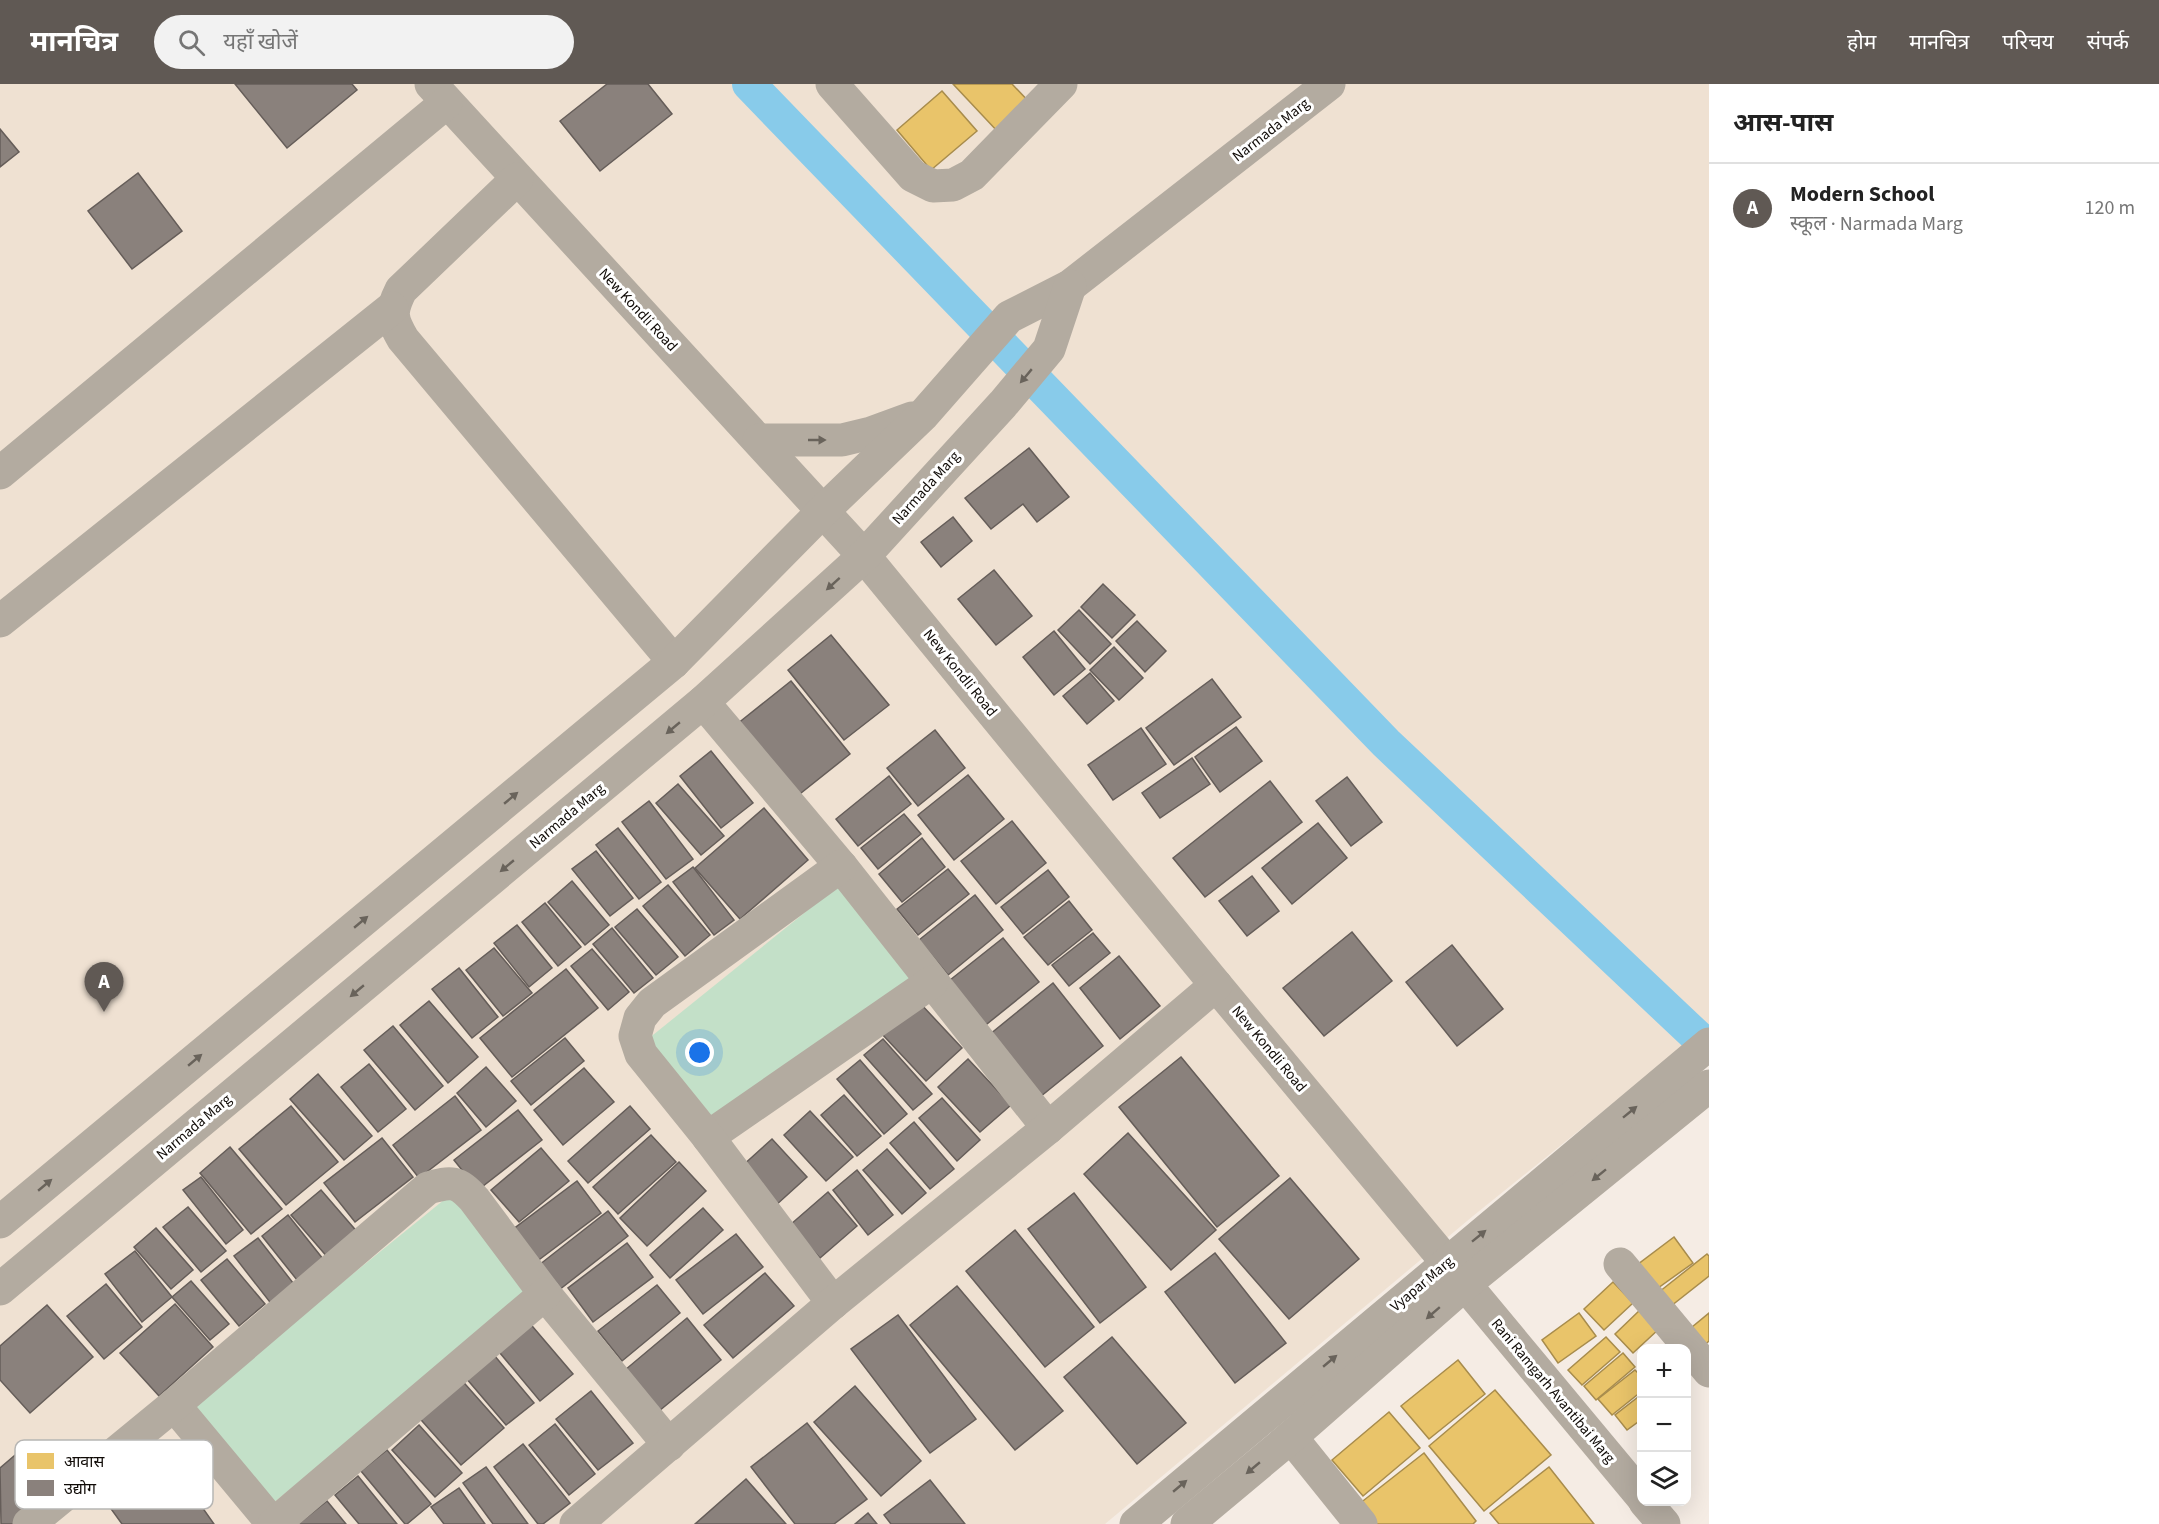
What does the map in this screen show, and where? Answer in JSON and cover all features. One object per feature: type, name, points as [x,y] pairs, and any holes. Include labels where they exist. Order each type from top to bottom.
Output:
[{"type":"street","points":[[832,84],[913,176],[933,186],[953,185],[972,176],[1060,84]]},
{"type":"street","name":"Narmada Marg","points":[[0,1222],[674,662],[823,511],[924,414],[1009,317],[1070,286],[1329,84]]},
{"type":"street","points":[[0,473],[439,93]]},
{"type":"street","name":"New Kondli Road","points":[[439,93],[864,556],[1455,1274]]},
{"type":"street","points":[[0,621],[392,308],[401,290],[517,179]]},
{"type":"street","name":"Narmada Marg","points":[[0,1289],[703,702],[864,556],[1003,404],[1049,349],[1070,286]]},
{"type":"street","points":[[392,308],[394,324],[403,339],[674,662]]},
{"type":"street","points":[[759,440],[842,440],[871,433],[924,414]]},
{"type":"street","points":[[703,702],[841,866],[1048,1128]]},
{"type":"street","points":[[833,1303],[708,1137],[641,1054],[635,1036],[640,1018],[652,1003],[841,866]]},
{"type":"street","points":[[708,1137],[932,982]]},
{"type":"street","points":[[576,1524],[833,1303],[1048,1128],[1216,985]]},
{"type":"street","name":"Vyapar Marg","points":[[1136,1524],[1692,1087],[1709,1044]]},
{"type":"street","points":[[131,1440],[428,1188],[447,1182],[461,1185],[474,1199],[545,1294],[669,1445]]},
{"type":"street","points":[[1620,1264],[1709,1371]]},
{"type":"street","name":"Vyapar Marg","points":[[1186,1524],[1291,1437],[1455,1274]]},
{"type":"street","name":"Rani Ramgarh Avantibai Marg","points":[[1455,1274],[1637,1492]]},
{"type":"street","points":[[213,1452],[273,1524],[545,1294]]},
{"type":"street","points":[[174,1405],[203,1440]]},
{"type":"street","points":[[1291,1437],[1361,1524]]},
{"type":"street","points":[[1648,1506],[1664,1524]]},
{"type":"street","points":[[29,1524],[47,1509]]},
{"type":"shaded area","points":[[0,84],[1709,84],[1709,1026],[1473,1216],[1105,1524],[0,1524]]},
{"type":"green space","points":[[839,885],[915,979],[725,1132],[648,1039]]},
{"type":"green space","points":[[450,1195],[531,1294],[272,1504],[191,1405]]},
{"type":"building: आवास","points":[[953,84],[1012,84],[1032,105],[999,133]]},
{"type":"building: आवास","points":[[942,91],[977,131],[931,170],[897,130]]},
{"type":"building: आवास","points":[[1674,1237],[1693,1263],[1651,1293],[1633,1268]]},
{"type":"building: आवास","points":[[1707,1254],[1709,1256],[1709,1276],[1671,1306],[1659,1292]]},
{"type":"building: आवास","points":[[1613,1282],[1633,1303],[1604,1330],[1584,1309]]},
{"type":"building: आवास","points":[[1641,1309],[1660,1328],[1643,1344],[1637,1344],[1637,1349],[1633,1353],[1615,1334]]},
{"type":"building: आवास","points":[[1579,1313],[1596,1336],[1558,1363],[1542,1340]]},
{"type":"building: आवास","points":[[1709,1313],[1709,1341],[1701,1348],[1686,1332]]},
{"type":"building: आवास","points":[[1606,1337],[1620,1352],[1582,1385],[1568,1370]]},
{"type":"building: आवास","points":[[1623,1353],[1635,1367],[1596,1400],[1584,1386]]},
{"type":"building: आवास","points":[[1458,1360],[1485,1394],[1429,1439],[1401,1406]]},
{"type":"building: आवास","points":[[1635,1370],[1637,1372],[1637,1395],[1612,1415],[1598,1399]]},
{"type":"building: आवास","points":[[1495,1390],[1551,1455],[1484,1511],[1429,1446]]},
{"type":"building: आवास","points":[[1637,1398],[1637,1423],[1627,1430],[1615,1415]]},
{"type":"building: आवास","points":[[1389,1412],[1420,1448],[1363,1496],[1332,1460]]},
{"type":"building: आवास","points":[[1424,1453],[1476,1521],[1473,1524],[1375,1524],[1359,1504]]},
{"type":"building: आवास","points":[[1549,1467],[1594,1524],[1499,1524],[1490,1513]]},
{"type":"building: उद्योग","points":[[235,84],[352,84],[357,90],[287,148]]},
{"type":"building: उद्योग","points":[[607,84],[648,84],[672,114],[600,171],[560,121]]},
{"type":"building: उद्योग","points":[[0,129],[19,152],[0,167]]},
{"type":"building: उद्योग","points":[[138,173],[182,231],[132,269],[88,211]]},
{"type":"building: उद्योग","points":[[1029,448],[1069,497],[1037,522],[1023,504],[991,529],[965,498]]},
{"type":"building: उद्योग","points":[[953,517],[972,541],[941,567],[921,542]]},
{"type":"building: उद्योग","points":[[994,570],[1032,616],[996,645],[958,599]]},
{"type":"building: उद्योग","points":[[1103,584],[1135,615],[1112,638],[1081,607]]},
{"type":"building: उद्योग","points":[[1079,610],[1111,644],[1090,664],[1058,630]]},
{"type":"building: उद्योग","points":[[1137,621],[1166,651],[1145,672],[1116,641]]},
{"type":"building: उद्योग","points":[[1054,631],[1085,669],[1054,695],[1023,657]]},
{"type":"building: उद्योग","points":[[831,635],[889,705],[844,740],[788,670]]},
{"type":"building: उद्योग","points":[[1114,647],[1143,678],[1119,700],[1090,670]]},
{"type":"building: उद्योग","points":[[1090,673],[1114,701],[1087,724],[1063,696]]},
{"type":"building: उद्योग","points":[[1212,679],[1241,717],[1174,765],[1146,728]]},
{"type":"building: उद्योग","points":[[791,681],[850,754],[796,797],[737,724]]},
{"type":"building: उद्योग","points":[[1236,727],[1262,761],[1220,792],[1195,757]]},
{"type":"building: उद्योग","points":[[1141,728],[1166,764],[1113,800],[1088,765]]},
{"type":"building: उद्योग","points":[[935,730],[965,768],[918,806],[887,768]]},
{"type":"building: उद्योग","points":[[711,751],[753,803],[721,828],[680,776]]},
{"type":"building: उद्योग","points":[[1192,758],[1210,784],[1160,818],[1142,793]]},
{"type":"building: उद्योग","points":[[968,775],[1004,819],[954,860],[918,815]]},
{"type":"building: उद्योग","points":[[889,776],[911,804],[858,846],[836,819]]},
{"type":"building: उद्योग","points":[[1347,777],[1382,822],[1351,846],[1316,801]]},
{"type":"building: उद्योग","points":[[1270,781],[1302,822],[1205,897],[1173,858]]},
{"type":"building: उद्योग","points":[[678,784],[724,836],[701,855],[656,803]]},
{"type":"building: उद्योग","points":[[649,801],[693,859],[666,879],[622,822]]},
{"type":"building: उद्योग","points":[[764,808],[808,860],[740,919],[695,868]]},
{"type":"building: उद्योग","points":[[904,814],[921,834],[878,869],[861,848]]},
{"type":"building: उद्योग","points":[[1012,821],[1046,863],[996,904],[961,861]]},
{"type":"building: उद्योग","points":[[1318,823],[1347,858],[1292,904],[1262,868]]},
{"type":"building: उद्योग","points":[[618,828],[661,882],[639,899],[596,845]]},
{"type":"building: उद्योग","points":[[922,838],[945,867],[902,902],[879,874]]},
{"type":"building: उद्योग","points":[[596,851],[633,898],[610,916],[572,869]]},
{"type":"building: उद्योग","points":[[693,867],[734,920],[714,935],[673,882]]},
{"type":"building: उद्योग","points":[[948,869],[969,894],[918,935],[897,909]]},
{"type":"building: उद्योग","points":[[1048,870],[1069,897],[1023,934],[1001,907]]},
{"type":"building: उद्योग","points":[[1252,876],[1279,911],[1247,936],[1219,901]]},
{"type":"building: उद्योग","points":[[572,881],[609,925],[585,945],[548,902]]},
{"type":"building: उद्योग","points":[[668,885],[710,935],[685,956],[643,906]]},
{"type":"building: उद्योग","points":[[975,895],[1003,930],[948,975],[919,940]]},
{"type":"building: उद्योग","points":[[1069,901],[1092,930],[1048,965],[1024,937]]},
{"type":"building: उद्योग","points":[[545,903],[581,947],[558,966],[522,922]]},
{"type":"building: उद्योग","points":[[637,909],[678,957],[656,975],[615,927]]},
{"type":"building: उद्योग","points":[[517,925],[552,968],[529,987],[494,943]]},
{"type":"building: उद्योग","points":[[612,928],[653,978],[634,993],[593,944]]},
{"type":"building: उद्योग","points":[[1352,932],[1392,981],[1324,1036],[1283,988]]},
{"type":"building: उद्योग","points":[[1093,933],[1110,953],[1069,986],[1052,965]]},
{"type":"building: उद्योग","points":[[1003,938],[1039,982],[982,1028],[945,984]]},
{"type":"building: उद्योग","points":[[1452,945],[1503,1009],[1457,1046],[1406,982]]},
{"type":"building: उद्योग","points":[[494,948],[532,993],[503,1016],[466,970]]},
{"type":"building: उद्योग","points":[[592,949],[629,992],[608,1010],[571,966]]},
{"type":"building: उद्योग","points":[[1119,956],[1160,1006],[1120,1039],[1080,988]]},
{"type":"building: उद्योग","points":[[459,968],[498,1017],[472,1038],[432,989]]},
{"type":"building: उद्योग","points":[[566,969],[598,1008],[512,1077],[480,1038]]},
{"type":"building: उद्योग","points":[[1053,983],[1103,1046],[1035,1101],[984,1039]]},
{"type":"building: उद्योग","points":[[429,1001],[478,1057],[448,1083],[400,1025]]},
{"type":"building: उद्योग","points":[[918,1001],[962,1048],[926,1081],[882,1034]]},
{"type":"building: उद्योग","points":[[393,1026],[443,1086],[415,1110],[364,1050]]},
{"type":"building: उद्योग","points":[[565,1038],[584,1061],[531,1105],[511,1081]]},
{"type":"building: उद्योग","points":[[883,1039],[932,1094],[913,1110],[864,1055]]},
{"type":"building: उद्योग","points":[[1181,1057],[1279,1176],[1217,1227],[1119,1107]]},
{"type":"building: उद्योग","points":[[968,1059],[1011,1105],[980,1132],[938,1087]]},
{"type":"building: उद्योग","points":[[860,1060],[907,1114],[884,1134],[837,1079]]},
{"type":"building: उद्योग","points":[[369,1064],[406,1109],[378,1132],[341,1087]]},
{"type":"building: उद्योग","points":[[486,1067],[516,1101],[486,1127],[457,1093]]},
{"type":"building: उद्योग","points":[[584,1068],[614,1102],[563,1145],[534,1110]]},
{"type":"building: उद्योग","points":[[318,1074],[372,1136],[344,1160],[290,1099]]},
{"type":"building: उद्योग","points":[[844,1095],[881,1136],[857,1156],[821,1115]]},
{"type":"building: उद्योग","points":[[455,1096],[481,1130],[419,1178],[393,1145]]},
{"type":"building: उद्योग","points":[[942,1098],[980,1140],[957,1161],[919,1118]]},
{"type":"building: उद्योग","points":[[291,1106],[338,1162],[286,1205],[239,1149]]},
{"type":"building: उद्योग","points":[[630,1106],[650,1129],[588,1183],[568,1161]]},
{"type":"building: उद्योग","points":[[518,1110],[542,1140],[478,1190],[454,1160]]},
{"type":"building: उद्योग","points":[[810,1111],[853,1157],[826,1181],[784,1135]]},
{"type":"building: उद्योग","points":[[914,1122],[954,1169],[930,1189],[890,1143]]},
{"type":"building: उद्योग","points":[[1128,1133],[1216,1230],[1171,1270],[1084,1174]]},
{"type":"building: उद्योग","points":[[651,1135],[676,1162],[618,1214],[593,1187]]},
{"type":"building: उद्योग","points":[[382,1138],[413,1177],[355,1222],[324,1183]]},
{"type":"building: उद्योग","points":[[772,1139],[807,1177],[775,1206],[741,1167]]},
{"type":"building: उद्योग","points":[[230,1147],[282,1209],[251,1234],[200,1173]]},
{"type":"building: उद्योग","points":[[541,1148],[569,1181],[519,1222],[491,1190]]},
{"type":"building: उद्योग","points":[[887,1149],[926,1193],[902,1214],[863,1170]]},
{"type":"building: उद्योग","points":[[679,1162],[706,1191],[647,1246],[620,1218]]},
{"type":"building: उद्योग","points":[[857,1170],[893,1215],[868,1235],[833,1190]]},
{"type":"building: उद्योग","points":[[201,1177],[243,1230],[226,1244],[183,1190]]},
{"type":"building: उद्योग","points":[[1290,1178],[1359,1259],[1289,1319],[1219,1239]]},
{"type":"building: उद्योग","points":[[577,1181],[601,1213],[536,1262],[512,1230]]},
{"type":"building: उद्योग","points":[[321,1190],[359,1234],[329,1259],[291,1215]]},
{"type":"building: उद्योग","points":[[828,1192],[857,1226],[820,1258],[790,1225]]},
{"type":"building: उद्योग","points":[[1074,1193],[1146,1287],[1100,1323],[1028,1229]]},
{"type":"building: उद्योग","points":[[188,1207],[226,1251],[201,1272],[163,1227]]},
{"type":"building: उद्योग","points":[[703,1208],[723,1230],[670,1278],[650,1255]]},
{"type":"building: उद्योग","points":[[608,1211],[628,1236],[559,1290],[539,1265]]},
{"type":"building: उद्योग","points":[[288,1215],[327,1264],[301,1285],[262,1236]]},
{"type":"building: उद्योग","points":[[156,1228],[193,1270],[171,1289],[134,1247]]},
{"type":"building: उद्योग","points":[[1015,1230],[1094,1327],[1045,1367],[966,1271]]},
{"type":"building: उद्योग","points":[[736,1234],[763,1267],[703,1314],[676,1280]]},
{"type":"building: उद्योग","points":[[258,1238],[297,1288],[273,1306],[234,1256]]},
{"type":"building: उद्योग","points":[[627,1243],[653,1277],[593,1322],[568,1288]]},
{"type":"building: उद्योग","points":[[135,1251],[172,1297],[142,1322],[105,1274]]},
{"type":"building: उद्योग","points":[[1215,1253],[1286,1343],[1235,1383],[1165,1292]]},
{"type":"building: उद्योग","points":[[227,1259],[265,1304],[239,1326],[201,1280]]},
{"type":"building: उद्योग","points":[[765,1273],[794,1306],[733,1358],[704,1325]]},
{"type":"building: उद्योग","points":[[191,1281],[229,1324],[210,1340],[172,1297]]},
{"type":"building: उद्योग","points":[[106,1284],[142,1327],[104,1359],[67,1316]]},
{"type":"building: उद्योग","points":[[657,1285],[680,1313],[622,1361],[598,1331]]},
{"type":"building: उद्योग","points":[[957,1286],[1063,1411],[1015,1450],[910,1325]]},
{"type":"building: उद्योग","points":[[175,1304],[213,1347],[159,1396],[120,1353]]},
{"type":"building: उद्योग","points":[[47,1305],[93,1357],[30,1413],[0,1380],[0,1346]]},
{"type":"building: उद्योग","points":[[898,1315],[976,1419],[930,1453],[851,1349]]},
{"type":"building: उद्योग","points":[[687,1318],[721,1360],[659,1411],[625,1370]]},
{"type":"building: उद्योग","points":[[527,1320],[573,1374],[540,1401],[495,1347]]},
{"type":"building: उद्योग","points":[[1112,1337],[1186,1423],[1137,1464],[1064,1377]]},
{"type":"building: उद्योग","points":[[494,1355],[534,1403],[506,1425],[466,1378]]},
{"type":"building: उद्योग","points":[[458,1376],[504,1428],[461,1465],[415,1413]]},
{"type":"building: उद्योग","points":[[855,1386],[921,1461],[881,1496],[814,1422]]},
{"type":"building: उद्योग","points":[[591,1391],[633,1443],[598,1470],[556,1419]]},
{"type":"building: उद्योग","points":[[807,1423],[867,1499],[834,1524],[795,1524],[751,1467]]},
{"type":"building: उद्योग","points":[[555,1424],[595,1474],[569,1495],[529,1445]]},
{"type":"building: उद्योग","points":[[419,1425],[462,1473],[435,1497],[392,1450]]},
{"type":"building: उद्योग","points":[[523,1444],[570,1503],[543,1524],[538,1524],[494,1467]]},
{"type":"building: उद्योग","points":[[387,1450],[431,1504],[407,1524],[361,1471]]},
{"type":"building: उद्योग","points":[[15,1455],[15,1509],[39,1509],[22,1524],[1,1524],[0,1468]]},
{"type":"building: उद्योग","points":[[486,1467],[528,1524],[493,1524],[463,1483]]},
{"type":"building: उद्योग","points":[[358,1476],[397,1524],[359,1524],[335,1495]]},
{"type":"building: उद्योग","points":[[746,1479],[786,1524],[695,1524]]},
{"type":"building: उद्योग","points":[[930,1480],[965,1524],[891,1524],[884,1515]]},
{"type":"building: उद्योग","points":[[459,1488],[485,1524],[444,1524],[431,1507]]},
{"type":"building: उद्योग","points":[[327,1501],[346,1524],[298,1524]]},
{"type":"building: उद्योग","points":[[111,1509],[203,1509],[214,1524],[122,1524]]},
{"type":"building: उद्योग","points":[[868,1513],[877,1524],[855,1524]]},
{"type":"waterway","points":[[749,84],[1386,743],[1709,1048]]},
{"type":"place","name":"Modern School","points":[[104,1012]]}]
